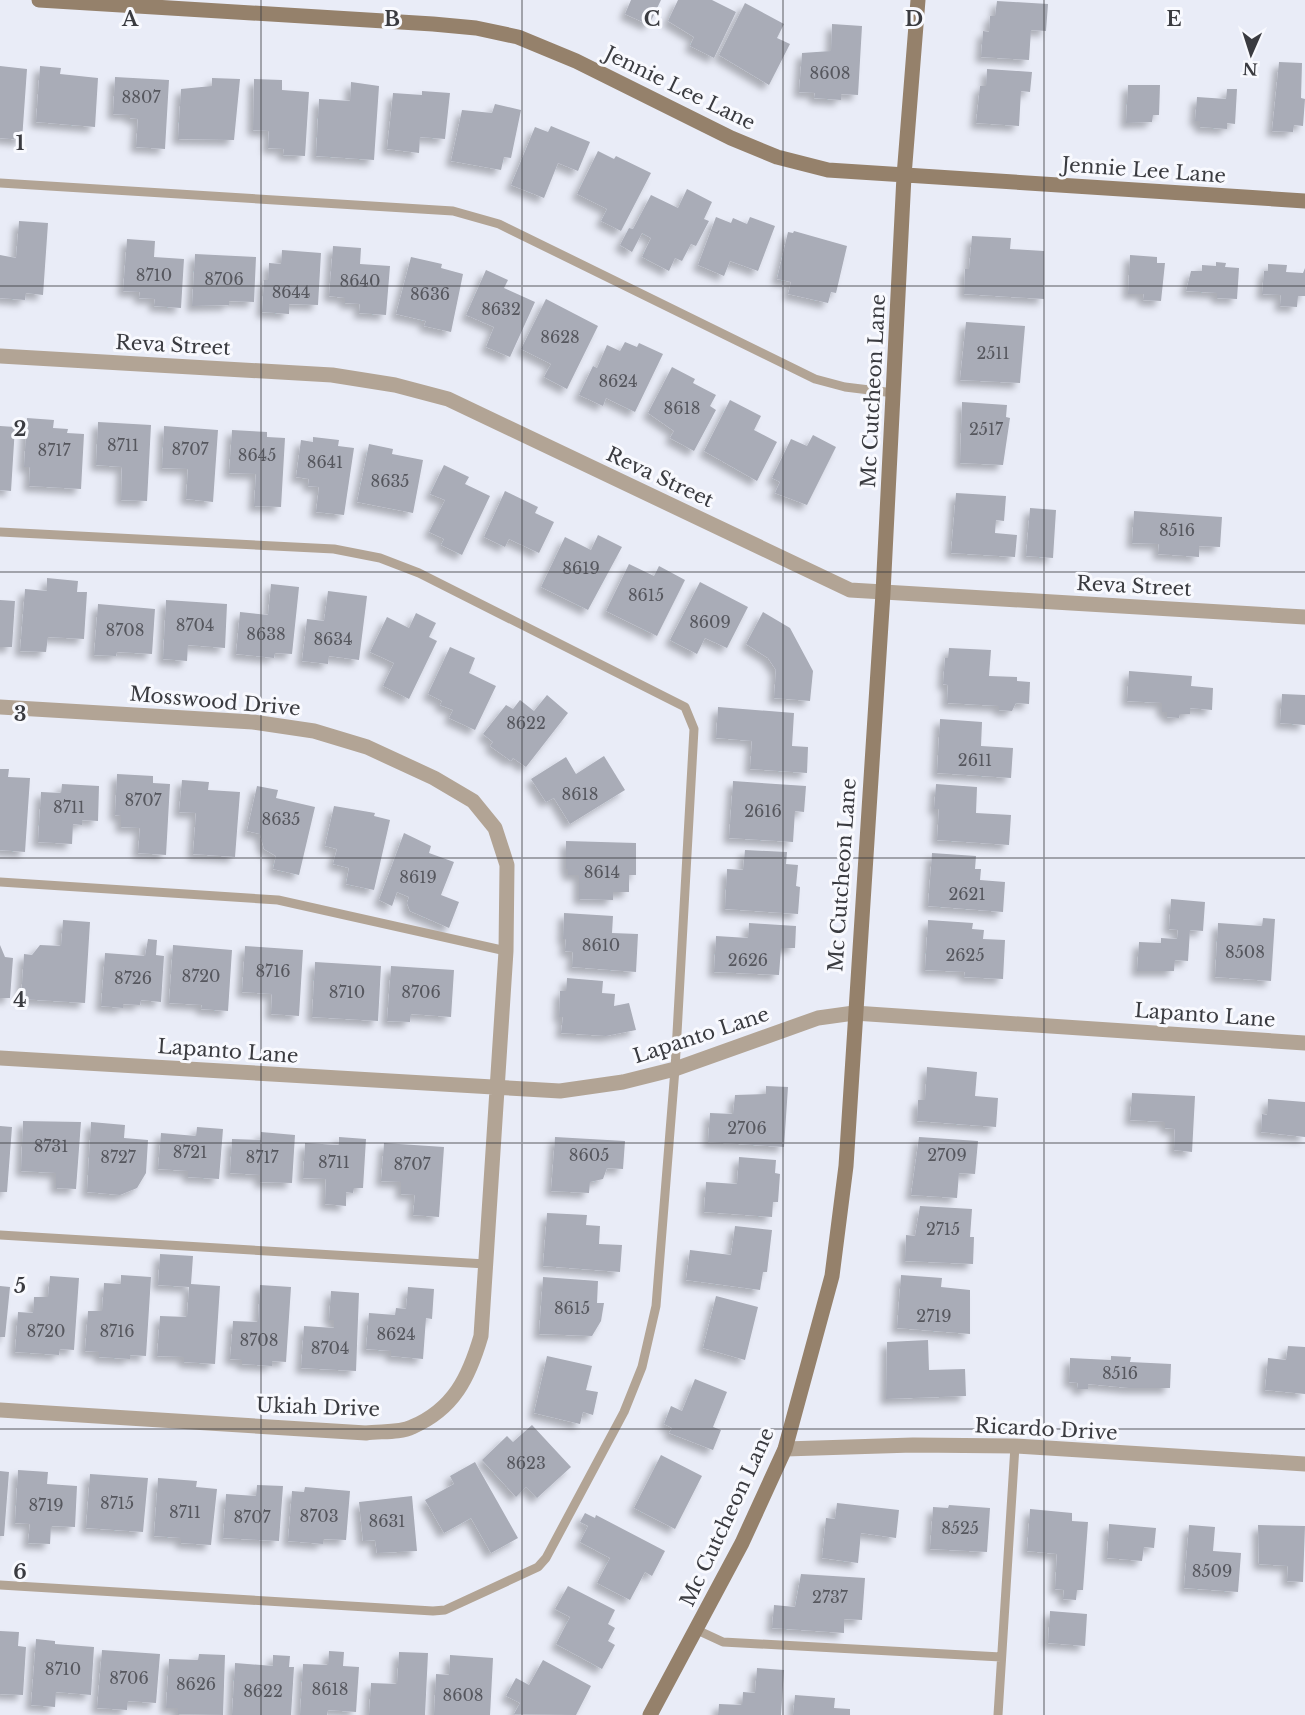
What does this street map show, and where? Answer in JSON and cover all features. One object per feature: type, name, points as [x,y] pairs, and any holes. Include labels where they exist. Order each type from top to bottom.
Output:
[{"type":"street","name":"Jennie Lee Lane","points":[[39,0],[476,28],[518,37],[576,61],[731,138],[777,158],[828,170],[1305,201]]},
{"type":"street","name":"Mc Cutcheon Lane","points":[[650,1715],[742,1543],[785,1449],[832,1276],[846,1166],[854,1013],[883,593],[904,176],[918,0]]},
{"type":"street","name":"Reva Street","points":[[0,356],[332,375],[395,385],[447,399],[850,590],[1305,617]]},
{"type":"street","name":"Mosswood Drive","points":[[0,707],[253,722],[314,731],[367,747],[434,777],[473,801],[495,828],[507,865],[506,951],[497,1088]]},
{"type":"street","name":"Lapanto Lane","points":[[0,1058],[560,1091],[623,1082],[675,1069],[818,1018],[854,1013],[1305,1043]]},
{"type":"street","name":"Ukiah Drive","points":[[0,1410],[366,1433],[411,1428],[448,1404],[471,1368],[481,1336],[497,1088]]},
{"type":"street","name":"Ricardo Drive","points":[[785,1449],[913,1445],[1015,1446],[1305,1464]]},
{"type":"lane","points":[[0,183],[453,211],[499,224],[814,379],[845,387],[894,393]]},
{"type":"lane","points":[[0,532],[334,549],[380,558],[418,573],[686,708],[694,729],[675,1069],[660,1278],[642,1367],[624,1412],[546,1558],[538,1567],[446,1610],[433,1611],[0,1585]]},
{"type":"lane","points":[[0,882],[278,900],[506,951]]},
{"type":"lane","points":[[0,1235],[486,1264]]},
{"type":"lane","points":[[998,1715],[1015,1446]]},
{"type":"lane","points":[[697,1630],[723,1642],[1001,1657]]},
{"type":"building","points":[[631,0],[661,0],[649,25],[625,14]]},
{"type":"building","points":[[678,0],[712,0],[736,12],[714,58],[690,46],[694,37],[668,21]]},
{"type":"building","points":[[997,1],[1048,4],[1046,31],[1031,30],[1029,60],[981,57],[983,31],[989,32],[990,16],[995,16]]},
{"type":"building","points":[[745,3],[784,24],[777,38],[790,44],[769,85],[719,55]]},
{"type":"building","points":[[832,24],[862,26],[858,95],[841,94],[841,100],[814,98],[815,93],[799,92],[802,53],[831,51]]},
{"type":"building","points":[[1279,62],[1302,63],[1301,98],[1305,99],[1303,126],[1294,125],[1293,132],[1272,131]]},
{"type":"building","points":[[0,66],[27,69],[22,140],[0,138]]},
{"type":"building","points":[[40,66],[61,68],[60,74],[98,78],[95,127],[36,122]]},
{"type":"building","points":[[987,69],[1032,72],[1030,92],[1021,91],[1019,126],[976,123],[980,86],[986,86]]},
{"type":"building","points":[[115,77],[169,80],[165,149],[136,147],[138,119],[130,118],[130,115],[113,114]]},
{"type":"building","points":[[212,78],[240,79],[234,140],[178,139],[181,89],[212,86]]},
{"type":"building","points":[[254,79],[282,80],[282,90],[309,92],[305,156],[283,155],[284,149],[268,148],[269,131],[253,130]]},
{"type":"building","points":[[351,82],[379,86],[374,160],[316,156],[319,99],[350,101]]},
{"type":"building","points":[[1128,85],[1160,85],[1159,115],[1153,115],[1152,122],[1126,123]]},
{"type":"building","points":[[1227,89],[1237,89],[1235,124],[1227,123],[1227,129],[1200,127],[1200,121],[1195,121],[1197,97],[1226,99]]},
{"type":"building","points":[[422,91],[450,93],[445,139],[420,137],[419,153],[387,149],[393,93],[422,95]]},
{"type":"building","points":[[495,104],[521,110],[511,158],[504,157],[501,170],[451,161],[462,110],[492,113]]},
{"type":"building","points":[[551,126],[590,142],[578,171],[558,163],[544,198],[511,185],[535,127],[548,132]]},
{"type":"building","points":[[598,151],[614,159],[616,156],[651,173],[621,231],[601,221],[607,209],[577,194]]},
{"type":"building","points":[[687,189],[712,202],[704,219],[709,221],[696,246],[691,244],[682,261],[675,258],[669,271],[642,257],[651,238],[642,233],[632,252],[620,245],[629,228],[633,229],[651,195],[678,208]]},
{"type":"building","points":[[716,217],[731,223],[733,218],[747,224],[750,217],[775,226],[758,271],[730,261],[724,276],[698,265]]},
{"type":"building","points":[[19,221],[48,223],[43,295],[26,293],[25,300],[0,298],[0,255],[16,258]]},
{"type":"building","points":[[794,231],[847,246],[836,293],[831,292],[828,303],[788,294],[791,282],[777,279],[788,232],[793,233]]},
{"type":"building","points":[[972,236],[1011,238],[1010,249],[1044,251],[1044,299],[964,294],[965,269],[969,269]]},
{"type":"building","points":[[127,239],[155,241],[154,257],[184,259],[181,308],[154,306],[155,299],[139,298],[140,292],[123,291]]},
{"type":"building","points":[[333,246],[361,248],[360,264],[390,266],[386,315],[359,313],[360,304],[345,303],[345,298],[329,296]]},
{"type":"building","points":[[282,250],[321,253],[318,305],[289,304],[289,314],[262,312],[264,280],[268,280],[269,263],[281,264]]},
{"type":"building","points":[[195,254],[256,257],[254,302],[229,301],[229,305],[192,306]]},
{"type":"building","points":[[1130,255],[1157,257],[1157,263],[1165,263],[1161,301],[1143,300],[1144,294],[1128,294]]},
{"type":"building","points":[[411,257],[442,264],[441,268],[463,274],[451,332],[424,326],[426,321],[396,314]]},
{"type":"building","points":[[1216,262],[1226,263],[1225,267],[1239,268],[1237,299],[1217,298],[1217,293],[1186,291],[1191,271],[1202,271],[1202,265],[1216,266]]},
{"type":"building","points":[[1268,264],[1287,265],[1286,272],[1303,273],[1305,268],[1305,296],[1298,296],[1297,307],[1280,306],[1281,295],[1262,294],[1264,271],[1268,271]]},
{"type":"building","points":[[486,270],[508,280],[504,288],[535,302],[510,357],[486,347],[494,327],[466,315]]},
{"type":"building","points":[[546,299],[598,326],[567,389],[544,377],[551,364],[521,349]]},
{"type":"building","points":[[966,322],[1025,326],[1020,383],[960,380]]},
{"type":"building","points":[[625,342],[637,347],[639,343],[663,354],[635,412],[606,398],[603,406],[579,395],[593,366],[597,368],[607,345],[620,351]]},
{"type":"building","points":[[672,367],[695,379],[693,383],[716,395],[710,406],[716,410],[694,451],[670,438],[674,431],[648,413]]},
{"type":"building","points":[[730,400],[761,416],[754,430],[777,442],[757,481],[704,451]]},
{"type":"building","points":[[962,402],[1007,405],[1006,417],[1010,418],[1003,465],[960,463]]},
{"type":"building","points":[[27,418],[54,420],[53,428],[68,429],[67,433],[84,434],[81,489],[29,486],[30,467],[24,467]]},
{"type":"building","points":[[98,422],[151,425],[147,501],[121,500],[122,467],[96,465]]},
{"type":"building","points":[[0,426],[15,427],[11,491],[0,490]]},
{"type":"building","points":[[164,426],[218,430],[213,502],[186,499],[188,469],[162,468]]},
{"type":"building","points":[[232,430],[267,432],[267,437],[285,438],[281,507],[254,506],[256,474],[229,473]]},
{"type":"building","points":[[813,435],[836,447],[807,505],[775,493],[780,482],[772,478],[791,439],[807,446]]},
{"type":"building","points":[[313,437],[339,440],[338,446],[354,448],[344,515],[316,512],[319,487],[308,486],[309,479],[296,477],[301,440],[313,442]]},
{"type":"building","points":[[369,444],[393,449],[392,454],[423,460],[413,513],[357,502]]},
{"type":"building","points":[[444,465],[469,477],[465,484],[490,496],[462,555],[441,545],[444,539],[429,532],[445,500],[430,494]]},
{"type":"building","points":[[505,491],[538,507],[535,513],[554,522],[539,553],[509,539],[505,547],[484,537]]},
{"type":"building","points":[[956,493],[1006,496],[1004,521],[996,520],[995,533],[1017,535],[1015,557],[951,553]]},
{"type":"building","points":[[1030,508],[1056,510],[1053,558],[1026,556]]},
{"type":"building","points":[[1134,511],[1222,517],[1220,547],[1199,546],[1199,557],[1158,554],[1159,544],[1132,543]]},
{"type":"building","points":[[598,535],[622,547],[588,610],[541,587],[565,537],[591,550]]},
{"type":"building","points":[[629,564],[654,576],[659,566],[685,580],[657,636],[606,611]]},
{"type":"building","points":[[47,578],[78,581],[77,592],[87,592],[84,639],[48,637],[46,652],[20,651],[25,589],[47,591]]},
{"type":"building","points":[[700,582],[748,607],[727,648],[705,638],[697,654],[670,640]]},
{"type":"building","points":[[271,584],[299,587],[292,654],[275,653],[274,658],[236,654],[240,612],[268,615]]},
{"type":"building","points":[[328,591],[367,596],[359,660],[329,656],[328,664],[302,661],[307,619],[324,621]]},
{"type":"building","points":[[0,600],[15,601],[12,647],[0,647]]},
{"type":"building","points":[[166,600],[227,604],[225,648],[188,645],[187,661],[163,659]]},
{"type":"building","points":[[98,604],[155,609],[152,654],[117,652],[116,656],[94,655]]},
{"type":"building","points":[[763,612],[790,628],[813,671],[810,701],[774,698],[776,670],[768,658],[746,644]]},
{"type":"building","points":[[416,613],[436,623],[429,637],[437,641],[409,699],[383,686],[394,663],[370,652],[387,617],[409,628]]},
{"type":"building","points":[[450,647],[475,658],[469,673],[496,686],[475,730],[449,718],[453,710],[440,705],[442,701],[428,694]]},
{"type":"building","points":[[949,648],[991,650],[989,676],[1017,677],[1017,681],[1030,682],[1029,704],[1016,703],[1012,711],[999,710],[999,706],[947,703],[948,685],[943,684],[945,658],[948,658]]},
{"type":"building","points":[[1129,671],[1192,676],[1191,686],[1213,688],[1212,710],[1190,708],[1190,714],[1180,714],[1179,718],[1167,717],[1167,712],[1162,712],[1162,703],[1127,701]]},
{"type":"building","points":[[1282,694],[1305,695],[1305,725],[1280,723]]},
{"type":"building","points":[[547,695],[568,713],[526,767],[513,758],[511,761],[490,746],[493,742],[483,734],[506,705],[513,709],[520,700],[534,711]]},
{"type":"building","points":[[718,707],[794,713],[792,746],[808,747],[807,773],[750,769],[752,741],[716,738]]},
{"type":"building","points":[[940,719],[982,722],[981,746],[1013,748],[1011,778],[937,773]]},
{"type":"building","points":[[604,756],[625,790],[570,824],[554,798],[546,802],[531,779],[566,757],[576,774]]},
{"type":"building","points":[[0,769],[9,769],[8,777],[30,778],[25,852],[0,850]]},
{"type":"building","points":[[117,774],[153,776],[153,783],[170,784],[166,855],[138,853],[140,828],[121,827],[121,816],[115,815]]},
{"type":"building","points":[[182,780],[209,782],[208,790],[240,792],[235,857],[193,854],[196,813],[179,812]]},
{"type":"building","points":[[733,781],[806,786],[804,812],[795,811],[793,842],[729,838]]},
{"type":"building","points":[[62,784],[99,786],[98,821],[82,820],[82,825],[73,824],[72,844],[38,842],[41,792],[61,793]]},
{"type":"building","points":[[936,784],[977,787],[976,813],[1011,815],[1009,845],[937,840],[939,809],[934,809]]},
{"type":"building","points":[[257,786],[278,790],[276,798],[315,807],[299,875],[273,869],[276,856],[264,849],[260,834],[247,831]]},
{"type":"building","points":[[334,806],[375,813],[374,816],[390,820],[374,890],[346,884],[349,868],[333,864],[337,849],[325,846]]},
{"type":"building","points":[[404,833],[431,846],[429,853],[454,862],[441,895],[459,902],[449,928],[410,911],[407,903],[409,897],[397,892],[392,906],[379,900]]},
{"type":"building","points":[[566,841],[636,843],[636,875],[629,875],[629,892],[613,892],[613,900],[579,899],[579,875],[568,875],[568,869],[566,869]]},
{"type":"building","points":[[745,850],[787,852],[786,864],[798,865],[796,886],[800,887],[798,914],[725,909],[727,869],[743,870]]},
{"type":"building","points":[[932,853],[976,856],[975,869],[981,869],[980,880],[1005,882],[1003,912],[928,906]]},
{"type":"building","points":[[1171,899],[1205,902],[1203,931],[1190,930],[1188,961],[1175,960],[1174,971],[1137,971],[1139,942],[1161,943],[1161,938],[1177,939],[1178,930],[1169,929]]},
{"type":"building","points":[[564,913],[613,916],[612,933],[638,934],[636,972],[572,967],[573,952],[565,951],[566,939],[563,939]]},
{"type":"building","points":[[1263,918],[1275,919],[1271,981],[1215,977],[1218,923],[1262,926]]},
{"type":"building","points":[[63,920],[90,922],[85,1003],[21,999],[24,954],[32,955],[40,945],[61,946]]},
{"type":"building","points":[[928,920],[973,923],[972,929],[984,930],[983,939],[1005,940],[1003,979],[964,977],[965,972],[925,970]]},
{"type":"building","points":[[749,923],[796,926],[795,948],[781,948],[779,975],[714,972],[716,936],[748,938]]},
{"type":"building","points":[[148,939],[157,940],[156,955],[164,956],[161,1002],[141,1000],[140,1005],[123,1004],[123,1008],[101,1006],[105,953],[145,956]]},
{"type":"building","points":[[0,945],[5,957],[13,958],[10,998],[0,998]]},
{"type":"building","points":[[173,945],[232,950],[228,1011],[201,1009],[202,1005],[169,1003]]},
{"type":"building","points":[[245,946],[303,950],[299,1016],[271,1014],[272,994],[242,992]]},
{"type":"building","points":[[315,962],[381,966],[378,1021],[312,1017]]},
{"type":"building","points":[[391,966],[454,970],[451,1017],[411,1014],[410,1022],[387,1021]]},
{"type":"building","points":[[567,978],[603,981],[602,993],[615,994],[614,1006],[629,1003],[636,1030],[606,1036],[561,1033],[563,1017],[559,1017],[560,991],[566,991]]},
{"type":"building","points":[[927,1067],[977,1072],[975,1096],[998,1098],[996,1127],[917,1121],[918,1100],[925,1100]]},
{"type":"building","points":[[766,1086],[788,1087],[784,1147],[708,1142],[710,1113],[733,1114],[735,1095],[766,1094]]},
{"type":"building","points":[[1132,1093],[1195,1096],[1192,1152],[1174,1150],[1175,1129],[1165,1128],[1165,1122],[1130,1120]]},
{"type":"building","points":[[1268,1099],[1305,1102],[1305,1137],[1261,1132],[1262,1114],[1267,1115]]},
{"type":"building","points":[[23,1121],[81,1122],[76,1189],[56,1188],[56,1173],[21,1171]]},
{"type":"building","points":[[91,1122],[125,1125],[124,1138],[148,1140],[146,1173],[137,1188],[120,1195],[87,1192]]},
{"type":"building","points":[[0,1126],[12,1127],[7,1192],[0,1192]]},
{"type":"building","points":[[197,1127],[223,1129],[219,1179],[188,1177],[188,1171],[158,1169],[161,1133],[196,1136]]},
{"type":"building","points":[[261,1132],[295,1135],[292,1183],[260,1182],[260,1175],[230,1173],[232,1139],[261,1140]]},
{"type":"building","points":[[339,1137],[366,1139],[363,1188],[354,1188],[353,1193],[346,1192],[346,1206],[325,1204],[326,1179],[303,1178],[305,1143],[339,1145]]},
{"type":"building","points":[[555,1137],[625,1141],[623,1169],[607,1168],[603,1179],[590,1182],[589,1193],[551,1191]]},
{"type":"building","points":[[919,1137],[978,1141],[975,1174],[959,1173],[957,1198],[911,1195]]},
{"type":"building","points":[[384,1143],[444,1147],[439,1217],[413,1215],[415,1195],[401,1194],[401,1182],[381,1181]]},
{"type":"building","points":[[739,1157],[776,1160],[775,1173],[780,1174],[778,1202],[773,1202],[772,1217],[704,1212],[706,1182],[737,1184]]},
{"type":"building","points":[[920,1206],[972,1209],[970,1237],[974,1237],[973,1264],[905,1261],[906,1235],[915,1236]]},
{"type":"building","points":[[547,1213],[587,1215],[586,1225],[600,1226],[599,1244],[622,1245],[620,1272],[543,1266]]},
{"type":"building","points":[[735,1226],[772,1230],[767,1272],[763,1272],[760,1290],[686,1280],[690,1250],[731,1255]]},
{"type":"building","points":[[160,1254],[193,1256],[191,1284],[220,1286],[215,1364],[184,1362],[184,1357],[157,1356],[160,1316],[187,1317],[189,1287],[158,1285]]},
{"type":"building","points":[[121,1275],[151,1277],[146,1356],[130,1355],[130,1359],[99,1357],[99,1352],[85,1351],[88,1311],[102,1311],[104,1283],[121,1284]]},
{"type":"building","points":[[901,1275],[942,1278],[941,1287],[970,1290],[970,1334],[897,1328]]},
{"type":"building","points":[[50,1276],[79,1278],[74,1350],[60,1349],[59,1355],[15,1352],[18,1312],[33,1313],[34,1297],[48,1297]]},
{"type":"building","points":[[543,1277],[598,1281],[597,1303],[604,1303],[601,1321],[592,1336],[539,1334]]},
{"type":"building","points":[[260,1285],[291,1287],[286,1362],[272,1361],[272,1366],[242,1364],[242,1360],[230,1359],[233,1321],[258,1322]]},
{"type":"building","points":[[0,1286],[10,1287],[5,1337],[0,1337]]},
{"type":"building","points":[[408,1287],[434,1289],[432,1319],[426,1318],[423,1359],[391,1356],[391,1351],[366,1349],[369,1313],[395,1315],[396,1308],[406,1309]]},
{"type":"building","points":[[331,1291],[359,1293],[356,1371],[301,1368],[304,1326],[334,1328],[334,1320],[329,1320]]},
{"type":"building","points":[[716,1296],[758,1307],[745,1360],[703,1348]]},
{"type":"building","points":[[928,1340],[929,1370],[965,1369],[966,1396],[886,1399],[887,1342]]},
{"type":"building","points":[[1288,1346],[1305,1347],[1305,1394],[1265,1390],[1268,1358],[1286,1360]]},
{"type":"building","points":[[547,1356],[592,1366],[586,1390],[598,1392],[593,1415],[583,1412],[580,1424],[534,1413]]},
{"type":"building","points":[[1111,1356],[1131,1357],[1130,1362],[1171,1364],[1170,1388],[1129,1388],[1088,1384],[1088,1389],[1077,1389],[1078,1383],[1069,1382],[1070,1358],[1111,1360]]},
{"type":"building","points":[[695,1379],[727,1392],[713,1427],[721,1430],[713,1450],[669,1433],[672,1428],[664,1424],[671,1406],[682,1411]]},
{"type":"building","points":[[532,1425],[571,1467],[537,1498],[526,1487],[516,1497],[482,1460],[507,1436],[513,1442]]},
{"type":"building","points":[[661,1455],[702,1476],[675,1529],[634,1508]]},
{"type":"building","points":[[475,1462],[518,1538],[491,1553],[471,1518],[444,1533],[425,1500],[454,1484],[450,1476]]},
{"type":"building","points":[[18,1470],[48,1472],[47,1484],[77,1486],[75,1527],[51,1526],[50,1544],[28,1543],[30,1524],[15,1523]]},
{"type":"building","points":[[0,1471],[9,1472],[4,1536],[0,1536]]},
{"type":"building","points":[[90,1474],[148,1478],[143,1532],[86,1528]]},
{"type":"building","points":[[158,1478],[197,1481],[196,1487],[217,1489],[211,1545],[181,1543],[181,1538],[154,1536]]},
{"type":"building","points":[[257,1485],[283,1486],[279,1541],[223,1538],[226,1494],[256,1496]]},
{"type":"building","points":[[305,1487],[350,1491],[346,1540],[323,1539],[323,1544],[288,1541],[292,1491],[304,1492]]},
{"type":"building","points":[[412,1496],[417,1551],[377,1553],[375,1540],[363,1541],[359,1502]]},
{"type":"building","points":[[837,1503],[899,1510],[896,1538],[861,1533],[858,1563],[822,1558],[826,1518],[835,1519]]},
{"type":"building","points":[[949,1505],[990,1508],[987,1552],[930,1549],[933,1507],[948,1508]]},
{"type":"building","points":[[1030,1509],[1072,1513],[1072,1521],[1088,1522],[1083,1590],[1077,1590],[1076,1600],[1063,1599],[1064,1590],[1055,1589],[1057,1554],[1027,1551]]},
{"type":"building","points":[[585,1513],[595,1518],[596,1515],[665,1551],[652,1576],[645,1572],[630,1600],[597,1583],[610,1558],[580,1542],[588,1526],[580,1522]]},
{"type":"building","points":[[1109,1524],[1156,1528],[1154,1548],[1144,1547],[1142,1561],[1107,1558]]},
{"type":"building","points":[[1189,1525],[1215,1527],[1213,1551],[1241,1553],[1238,1592],[1184,1588]]},
{"type":"building","points":[[1258,1525],[1305,1526],[1303,1582],[1287,1581],[1288,1566],[1259,1564]]},
{"type":"building","points":[[801,1574],[865,1578],[862,1620],[844,1619],[844,1633],[772,1628],[774,1605],[795,1607]]},
{"type":"building","points":[[568,1586],[615,1610],[608,1624],[615,1628],[608,1641],[615,1645],[602,1669],[556,1644],[570,1617],[555,1609]]},
{"type":"building","points":[[1050,1611],[1087,1614],[1085,1646],[1048,1643]]},
{"type":"building","points":[[0,1631],[19,1632],[18,1646],[26,1647],[23,1695],[0,1694]]},
{"type":"building","points":[[36,1639],[55,1641],[55,1644],[94,1647],[91,1695],[56,1692],[55,1707],[31,1705]]},
{"type":"building","points":[[102,1650],[160,1654],[156,1703],[128,1701],[127,1710],[97,1708]]},
{"type":"building","points":[[329,1651],[344,1652],[343,1666],[359,1667],[356,1712],[328,1710],[327,1715],[300,1715],[303,1664],[328,1665]]},
{"type":"building","points":[[399,1652],[428,1653],[425,1715],[369,1715],[371,1683],[397,1684]]},
{"type":"building","points":[[199,1654],[225,1655],[223,1715],[178,1714],[178,1708],[166,1708],[169,1659],[198,1660]]},
{"type":"building","points":[[273,1655],[290,1656],[289,1667],[294,1667],[291,1715],[232,1715],[235,1663],[273,1666]]},
{"type":"building","points":[[450,1655],[493,1658],[490,1715],[434,1715],[436,1674],[449,1675]]},
{"type":"building","points":[[543,1660],[591,1686],[576,1715],[514,1714],[520,1703],[506,1696],[516,1678],[529,1685]]},
{"type":"building","points":[[757,1668],[784,1670],[781,1715],[718,1715],[719,1704],[742,1705],[743,1692],[755,1693]]},
{"type":"building","points":[[795,1695],[835,1698],[834,1708],[850,1709],[850,1715],[793,1715]]}]
